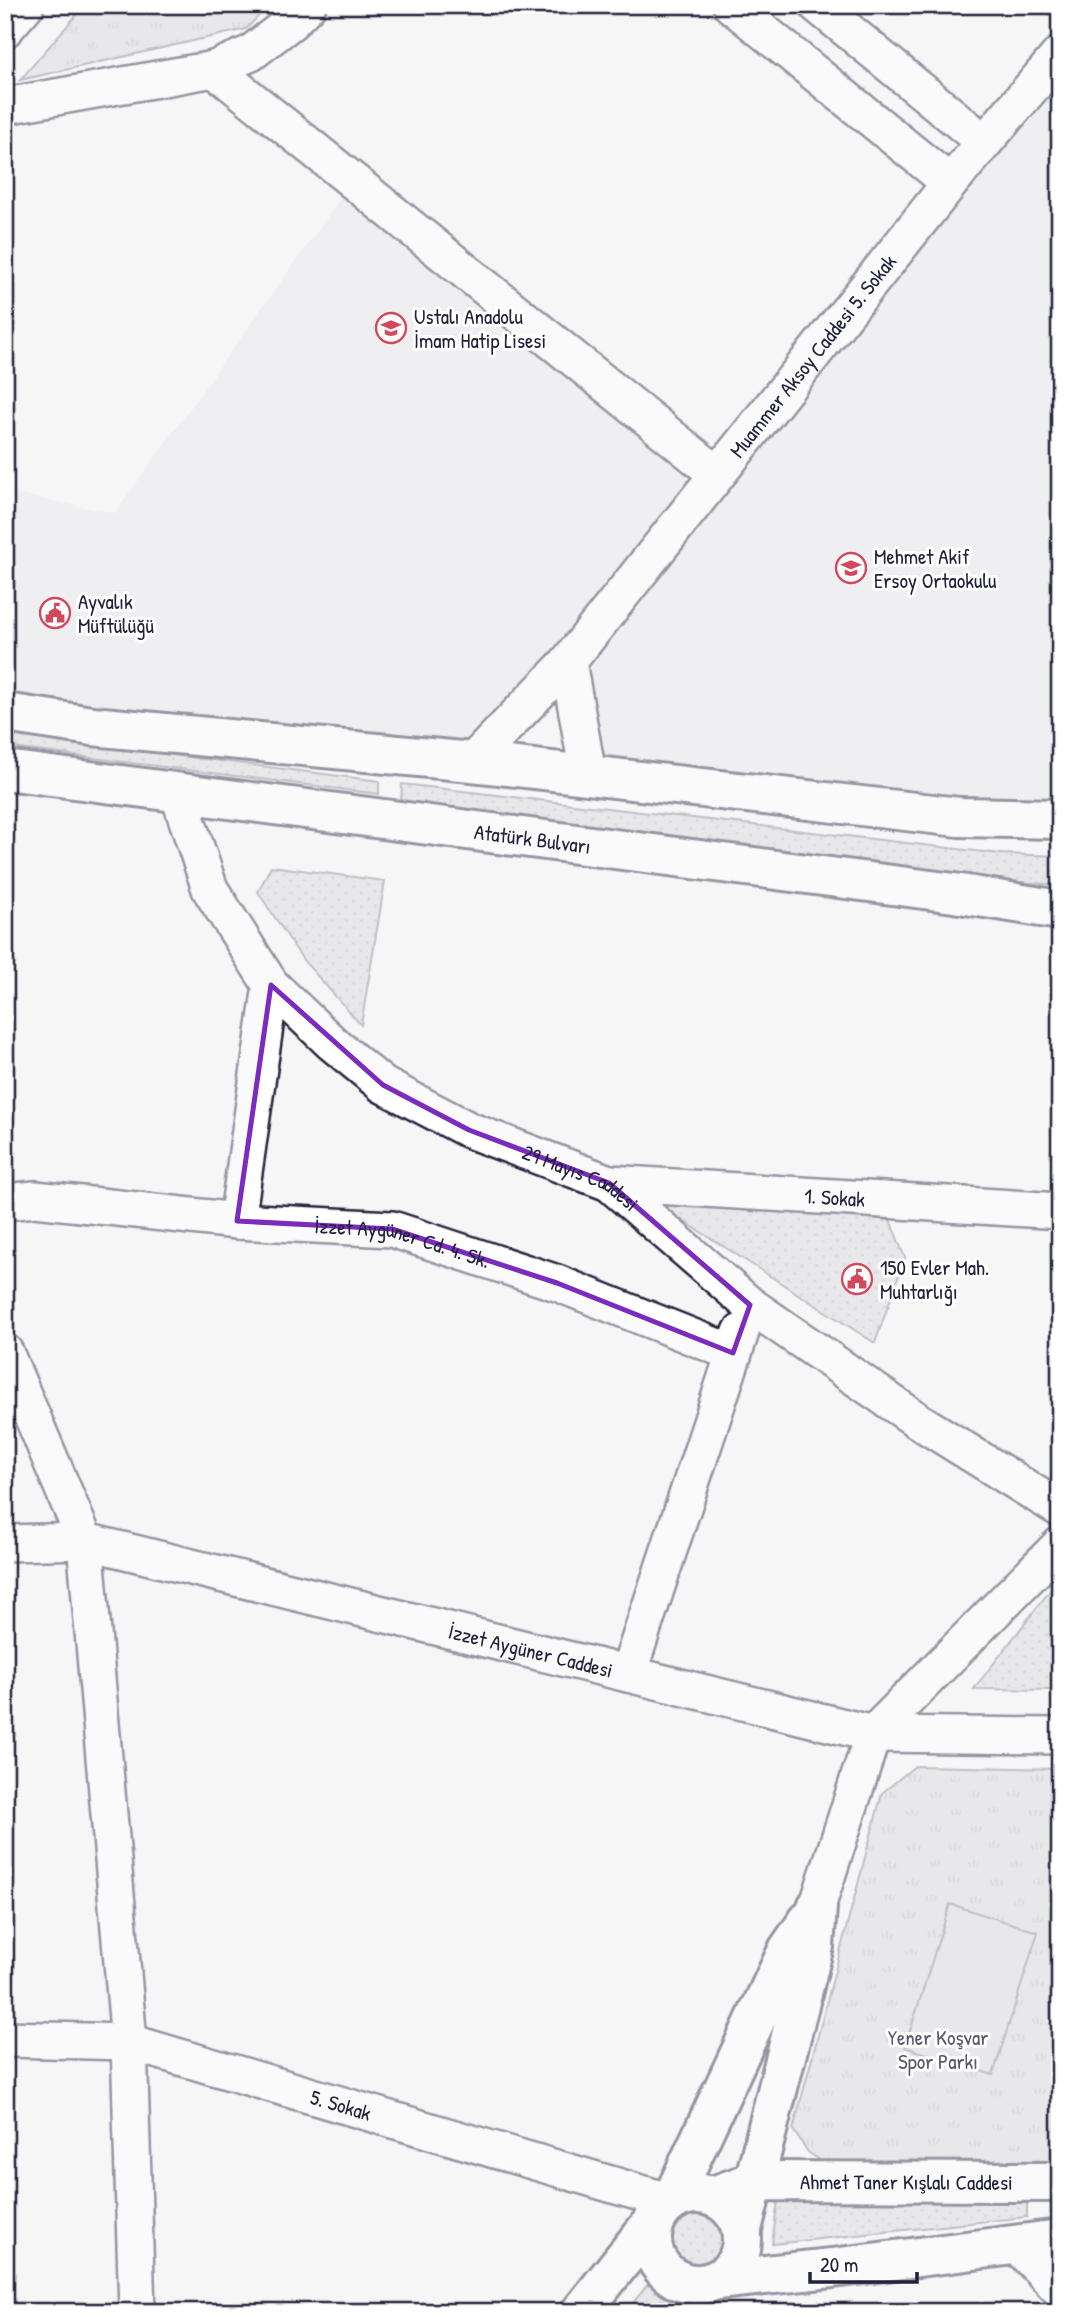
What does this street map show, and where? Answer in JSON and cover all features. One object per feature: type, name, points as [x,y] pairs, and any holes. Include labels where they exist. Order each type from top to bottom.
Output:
[{"type":"main road","points":[[5,713],[92,726],[587,774],[959,817],[1060,819]]},
{"type":"main road","name":"Atatürk Bulvarı","points":[[5,770],[954,893],[1060,910]]},
{"type":"main road","points":[[700,2292],[729,2271],[738,2259],[742,2229],[814,1946],[817,1907]]},
{"type":"main road","points":[[817,1907],[788,1950],[653,2228],[655,2256],[663,2269],[700,2292],[832,2268],[1060,2239]]},
{"type":"main road","name":"Ahmet Taner Kışlalı Caddesi","points":[[665,2208],[684,2196],[713,2196],[755,2181],[1060,2182]]},
{"type":"main road","points":[[713,2196],[726,2204],[736,2215],[742,2229]]},
{"type":"main road","points":[[581,2312],[665,2208]]},
{"type":"street","points":[[5,29],[26,5]]},
{"type":"street","points":[[5,106],[214,69],[251,53],[308,5]]},
{"type":"street","points":[[731,5],[950,183]]},
{"type":"street","points":[[817,5],[984,142]]},
{"type":"street","name":"Muammer Aksoy Caddesi 5. Sokak","points":[[472,762],[568,662],[950,183],[1060,54]]},
{"type":"street","points":[[214,69],[717,474]]},
{"type":"street","points":[[568,662],[587,774]]},
{"type":"street","name":"29 Mayıs Caddesi","points":[[178,793],[210,889],[271,985],[332,1043],[383,1085],[470,1130],[609,1183],[750,1305],[917,1420],[1060,1508]]},
{"type":"street","points":[[237,1221],[271,985]]},
{"type":"street","name":"1. Sokak","points":[[609,1183],[1060,1211]]},
{"type":"street","name":"İzzet Aygüner Cd. 4. Sk.","points":[[5,1202],[35,1199],[237,1221],[392,1229],[557,1283],[733,1353]]},
{"type":"street","points":[[628,1674],[750,1305]]},
{"type":"street","points":[[5,1352],[85,1541],[129,2042],[136,2312]]},
{"type":"street","name":"İzzet Aygüner Caddesi","points":[[5,1543],[85,1541],[873,1734],[1060,1736]]},
{"type":"street","points":[[817,1907],[873,1734],[1060,1545]]},
{"type":"street","name":"5. Sokak","points":[[5,2039],[129,2042],[665,2208]]},
{"type":"street","points":[[1016,2244],[1060,2290]]},
{"type":"highlighted area","points":[[271,985],[383,1085],[469,1130],[609,1183],[750,1305],[733,1353],[557,1283],[392,1229],[237,1221]]},
{"type":"shaded area","points":[[1060,54],[1060,819],[588,774],[568,663],[472,762],[5,713],[5,492],[115,513],[353,181],[717,474]]},
{"type":"green space","points":[[85,5],[269,5],[246,29],[20,80]]},
{"type":"green space","points":[[5,734],[379,781],[379,794],[5,747]]},
{"type":"green space","points":[[402,784],[1001,854],[1060,856],[1060,885],[401,803]]},
{"type":"green space","points":[[271,866],[385,881],[361,1025],[303,960],[258,892]]},
{"type":"green space","points":[[646,1197],[890,1220],[905,1258],[875,1343]]},
{"type":"green space","points":[[1059,1579],[1060,1690],[974,1689]]},
{"type":"green space","name":"Yener Koşvar Spor Parkı","points":[[915,1766],[1060,1769],[1060,2171],[830,2167],[808,2152],[793,2130],[882,1793]]},
{"type":"green space","points":[[950,1904],[1038,1932],[993,2075],[905,2047]]},
{"type":"green space","points":[[778,2200],[1027,2203],[1027,2217],[772,2244]]},
{"type":"green space","points":[[699,2207],[720,2216],[729,2237],[720,2258],[699,2267],[678,2258],[669,2237],[678,2216]]},
{"type":"green space","points":[[648,2284],[672,2300],[660,2312],[626,2312]]},
{"type":"place","name":"Ustalı Anadolu İmam Hatip Lisesi","points":[[391,328]]},
{"type":"place","name":"Mehmet Akif Ersoy Ortaokulu","points":[[851,568]]},
{"type":"place","name":"Ayvalık Müftülüğü","points":[[55,613]]},
{"type":"place","name":"150 Evler Mah. Muhtarlığı","points":[[857,1279]]}]
